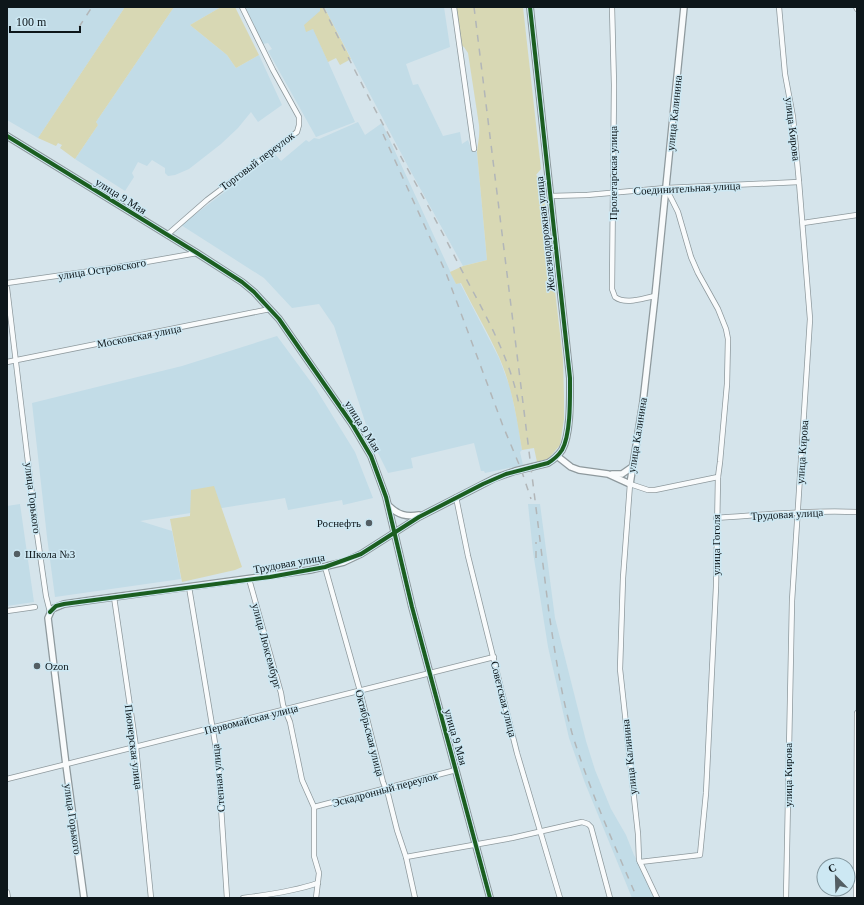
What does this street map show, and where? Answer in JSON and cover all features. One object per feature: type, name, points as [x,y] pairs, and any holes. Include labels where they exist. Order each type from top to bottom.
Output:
[{"type":"street","name":"Торговый переулок","points":[[167,235],[207,200],[297,132],[299,117],[273,70],[242,7]]},
{"type":"street","points":[[454,7],[474,149]]},
{"type":"street","name":"Железнодорожная улица","points":[[530,7],[570,378],[567,436],[562,450],[557,456]]},
{"type":"street","name":"Пролетарская улица","points":[[612,7],[614,85],[613,294],[618,299],[625,301],[655,296]]},
{"type":"street","name":"улица Калинина","points":[[640,862],[638,857],[638,834],[620,669],[623,578],[630,484],[643,402],[655,296],[684,7]]},
{"type":"street","name":"улица Кирова","points":[[779,7],[785,74],[793,117],[810,319],[792,601],[786,898]]},
{"type":"street","name":"улица 9 Мая","points":[[7,136],[197,253],[242,282],[254,292],[270,309],[325,384],[366,447],[375,464],[388,504],[402,569],[490,898]]},
{"type":"street","name":"Соединительная улица","points":[[550,196],[587,195],[666,188],[799,182]]},
{"type":"street","name":"улица Гоголя","points":[[640,862],[700,855],[708,769],[716,587],[716,518],[718,477],[728,384],[728,339],[726,329],[718,309],[691,257],[678,212],[666,188]]},
{"type":"street","points":[[803,223],[857,215]]},
{"type":"street","name":"улица Островского","points":[[7,283],[112,268],[197,253]]},
{"type":"street","name":"улица Горького","points":[[7,288],[35,520],[46,596],[50,612],[48,618],[84,898]]},
{"type":"street","name":"Московская улица","points":[[7,362],[270,309]]},
{"type":"street","points":[[557,456],[571,467],[579,470],[608,474],[622,474],[632,467]]},
{"type":"street","name":"Трудовая улица","points":[[50,612],[56,606],[64,604],[249,579],[325,567],[361,554],[425,514],[495,478],[515,471],[548,463],[557,456]]},
{"type":"street","points":[[608,474],[648,490],[655,490],[718,477]]},
{"type":"street","name":"Советская улица","points":[[456,497],[468,556],[517,752],[560,898]]},
{"type":"street","points":[[388,504],[394,511],[401,515],[408,516],[425,514]]},
{"type":"street","name":"Трудовая улица","points":[[716,518],[798,512],[857,512]]},
{"type":"street","name":"Октябрьская улица","points":[[325,567],[397,830],[406,856],[415,898]]},
{"type":"street","name":"улица Люксембург","points":[[249,579],[281,700],[290,722],[302,780],[314,807],[314,856],[319,873],[316,898]]},
{"type":"street","name":"Степная улица","points":[[189,587],[219,780],[227,898]]},
{"type":"street","name":"Пионерская улица","points":[[114,597],[136,747],[151,898]]},
{"type":"street","points":[[7,611],[35,607]]},
{"type":"street","name":"Первомайская улица","points":[[7,780],[494,657]]},
{"type":"street","points":[[856,898],[857,713]]},
{"type":"street","name":"Эскадронный переулок","points":[[314,807],[456,770]]},
{"type":"street","points":[[406,856],[512,838],[582,822],[591,827],[610,898]]},
{"type":"street","points":[[640,862],[657,898]]},
{"type":"street","points":[[243,898],[278,893],[318,883]]},
{"type":"street","points":[[7,892],[8,898]]},
{"type":"shaded area","points":[[7,7],[125,7],[38,138],[7,120]]},
{"type":"shaded area","points":[[174,7],[221,7],[190,25],[227,55],[236,68],[259,55],[282,105],[258,122],[251,112],[238,128],[221,144],[189,169],[175,175],[168,176],[165,173],[165,168],[152,160],[147,166],[138,162],[132,173],[134,177],[125,191],[75,159],[98,125],[96,122]]},
{"type":"shaded area","points":[[245,7],[320,7],[320,11],[313,28],[355,122],[316,137],[268,51],[272,49],[268,43],[263,44]]},
{"type":"shaded area","points":[[324,7],[444,7],[450,47],[406,64],[413,85],[418,84],[443,136],[460,132],[462,144],[468,140],[472,151],[477,152],[487,260],[463,266],[410,170]]},
{"type":"shaded area","points":[[358,122],[365,135],[382,123],[456,284],[460,283],[499,358],[510,387],[518,424],[522,450],[520,452],[523,465],[485,473],[484,471],[481,471],[474,443],[411,458],[413,468],[388,473],[370,437],[334,326],[319,304],[292,308],[264,278],[181,225],[275,154],[281,161],[306,140],[309,142],[314,138],[319,139]]},
{"type":"shaded area","points":[[277,336],[316,389],[355,452],[373,498],[343,505],[342,500],[288,510],[285,498],[140,521],[172,531],[181,579],[55,597],[32,403],[182,366]]},
{"type":"shaded area","name":"Школа №3","points":[[20,504],[34,602],[7,606],[7,506]]},
{"type":"shaded area","points":[[528,504],[540,504],[555,618],[586,741],[595,770],[611,809],[626,835],[634,855],[657,898],[632,898],[585,783],[569,738],[548,647],[533,552]]},
{"type":"green space","points":[[125,7],[174,7],[96,122],[98,125],[75,159],[60,148],[62,145],[58,143],[56,146],[38,138]]},
{"type":"green space","points":[[221,7],[235,7],[259,55],[236,68],[227,55],[190,25]]},
{"type":"green space","points":[[320,7],[324,7],[351,59],[340,65],[336,58],[328,62],[313,29],[306,32],[304,25],[320,11]]},
{"type":"green space","points":[[454,7],[523,7],[541,169],[536,175],[542,180],[563,359],[564,419],[560,445],[548,459],[537,462],[534,448],[522,450],[511,391],[499,357],[461,283],[456,284],[450,272],[463,266],[487,260],[477,152],[479,125],[468,53],[464,47],[459,44]]},
{"type":"green space","points":[[214,486],[242,567],[235,570],[182,582],[170,519],[190,516],[191,490]]},
{"type":"railway","points":[[79,27],[92,7]]},
{"type":"railway","points":[[323,7],[378,115],[440,228],[495,334],[509,369],[519,405]]},
{"type":"railway","points":[[474,7],[549,613],[559,673],[568,718],[586,775],[637,898]]},
{"type":"railway","points":[[383,134],[446,273],[503,426],[521,469],[531,499]]},
{"type":"railway","points":[[536,542],[536,558]]},
{"type":"cycle path","points":[[50,612],[56,606],[64,604],[270,577],[325,567],[361,554],[419,517],[483,484],[506,474],[548,463],[562,450],[567,435],[570,405],[570,378],[530,7]]},
{"type":"cycle path","points":[[7,136],[197,253],[242,282],[254,292],[279,319],[352,424],[371,456],[386,497],[412,607],[490,898]]},
{"type":"place","name":"Роснефть","points":[[369,523]]},
{"type":"place","name":"Школа №3","points":[[17,554]]},
{"type":"place","name":"Ozon","points":[[37,666]]}]
